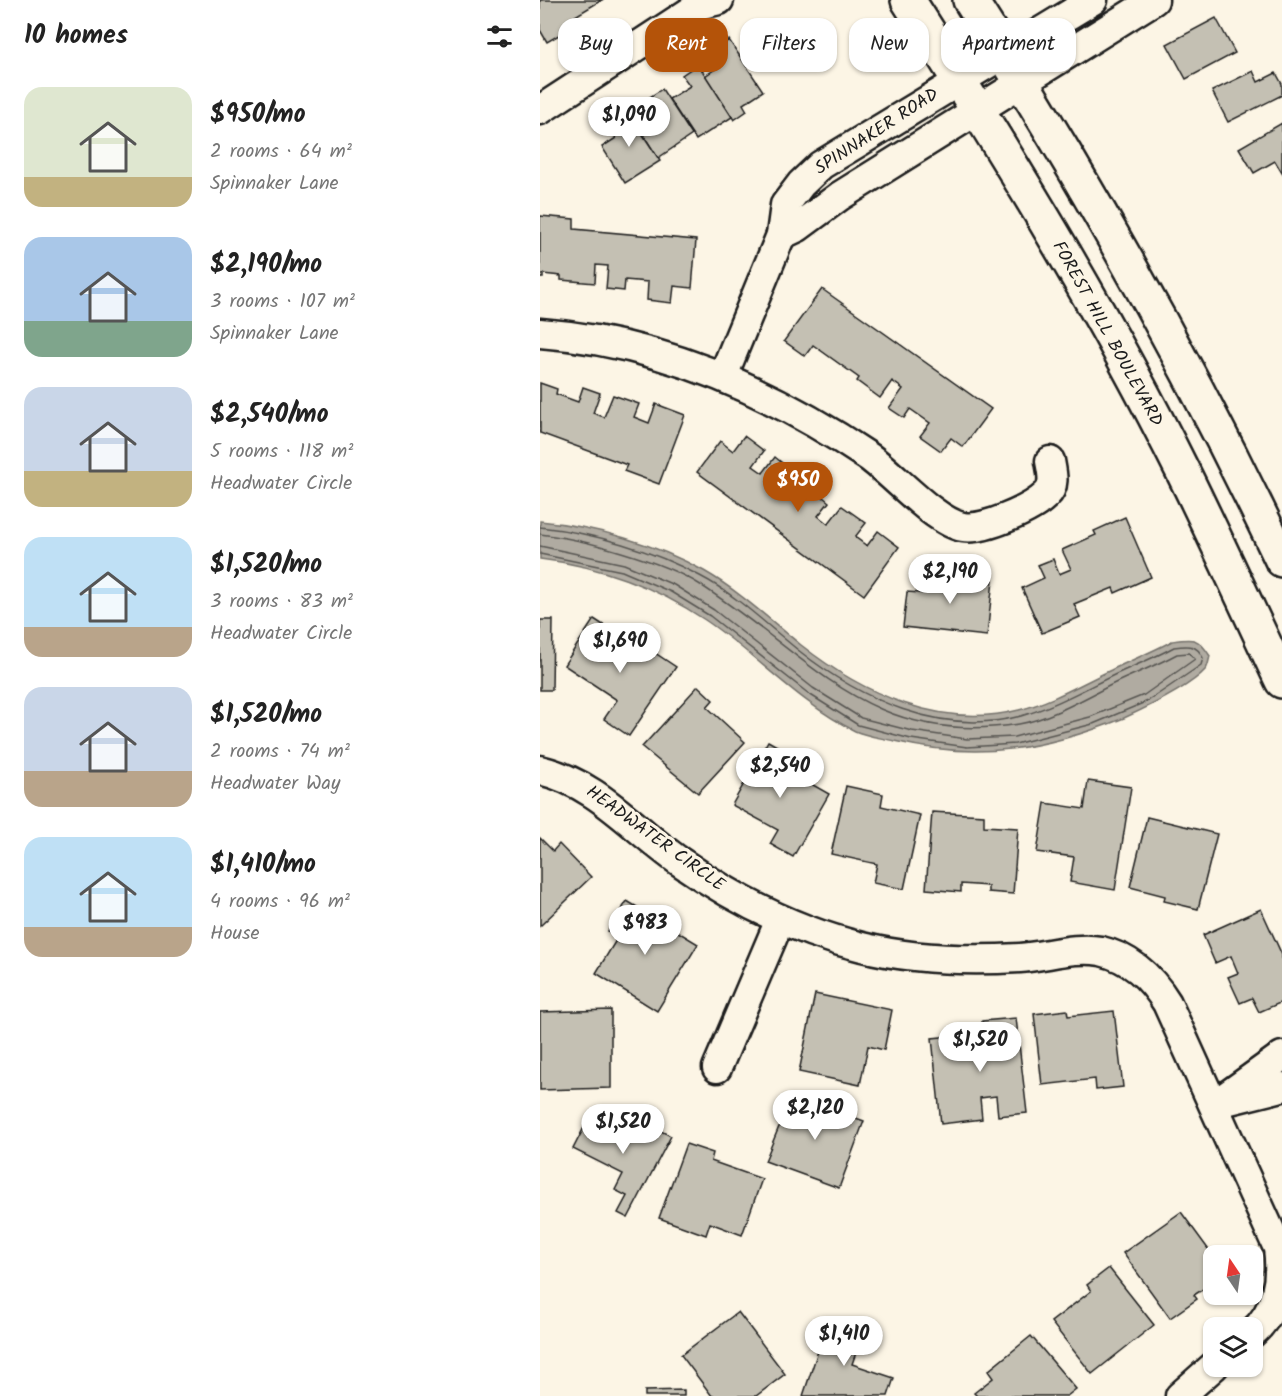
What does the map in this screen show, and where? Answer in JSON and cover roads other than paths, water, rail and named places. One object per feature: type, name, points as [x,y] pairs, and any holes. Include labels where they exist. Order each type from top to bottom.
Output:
[{"type":"main road","name":"FOREST HILL BOULEVARD","points":[[908,0],[979,110],[1093,306],[1182,470],[1282,681]]},
{"type":"main road","points":[[970,0],[982,18]]},
{"type":"main road","points":[[1016,72],[1138,280],[1227,444],[1282,560]]},
{"type":"street","points":[[540,110],[702,4],[719,0]]},
{"type":"street","name":"SPINNAKER ROAD","points":[[1062,18],[1093,0]]},
{"type":"street","name":"SPINNAKER ROAD","points":[[781,235],[798,227],[840,196],[1154,0]]},
{"type":"street","name":"SPINNAKER ROAD","points":[[723,376],[781,235],[785,205],[801,184],[821,165],[972,72]]},
{"type":"street","points":[[540,333],[611,343],[678,360],[723,376],[818,423],[875,461],[946,521],[963,527],[981,528],[999,523],[1047,495],[1054,479],[1050,461]]},
{"type":"street","name":"HEADWATER CIRCLE","points":[[540,770],[581,785],[611,803],[677,859],[727,893],[780,920],[824,937],[903,955],[963,960],[1023,958],[1083,950],[1118,956],[1133,964],[1158,988],[1214,1105],[1278,1248],[1280,1265],[1275,1300],[1263,1321]]},
{"type":"street","points":[[717,1068],[780,920]]},
{"type":"street","points":[[1214,1105],[1282,1056]]},
{"type":"street","points":[[1214,1105],[1282,1087]]},
{"type":"street","points":[[1180,1396],[1203,1376]]},
{"type":"water","points":[[540,521],[603,532],[666,552],[685,561],[730,587],[801,645],[850,678],[903,703],[931,711],[960,715],[989,715],[1031,707],[1172,641],[1194,640],[1202,645],[1210,656],[1206,669],[1199,676],[1144,709],[1095,729],[1039,745],[983,751],[954,750],[869,736],[834,720],[815,707],[724,633],[686,608],[626,580],[584,567],[540,559]]}]
